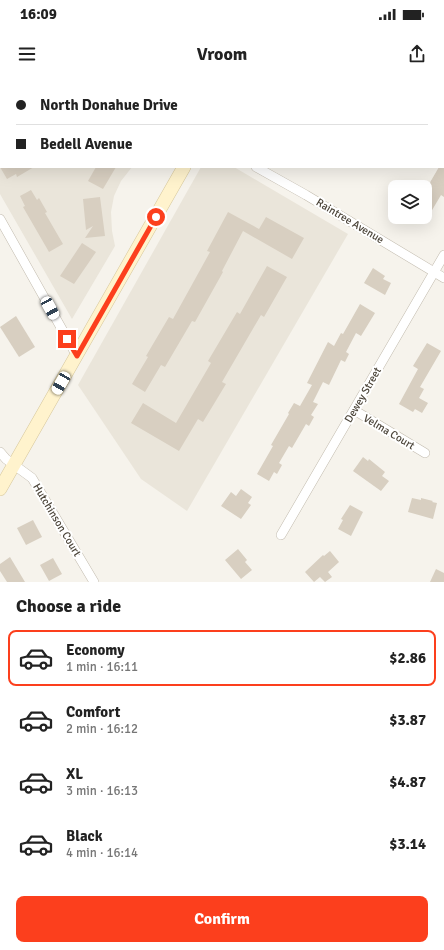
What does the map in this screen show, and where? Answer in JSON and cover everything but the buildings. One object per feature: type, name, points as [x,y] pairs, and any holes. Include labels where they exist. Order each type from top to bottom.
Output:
[{"type":"street","points":[[0,489],[183,168]]},
{"type":"street","name":"Raintree Avenue","points":[[258,168],[313,199],[444,278]]},
{"type":"street","points":[[0,219],[77,356]]},
{"type":"street","name":"Dewey Street","points":[[281,535],[444,255]]},
{"type":"street","name":"Velma Court","points":[[354,410],[425,453]]},
{"type":"street","name":"Hutchinson Court","points":[[0,452],[6,459],[32,478],[94,582]]},
{"type":"shaded area","points":[[0,168],[131,168],[121,181],[114,196],[111,212],[112,231],[115,246],[72,319],[0,194]]},
{"type":"shaded area","points":[[200,168],[236,168],[348,234],[187,511],[141,479],[78,385]]},
{"type":"route","points":[[67,339],[77,356],[156,217]]}]
